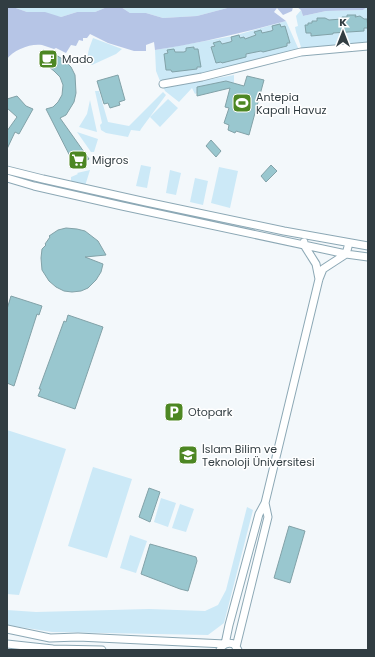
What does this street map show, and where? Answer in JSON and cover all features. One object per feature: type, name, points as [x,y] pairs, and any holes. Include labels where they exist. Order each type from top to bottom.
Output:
[{"type":"street","points":[[163,84],[209,75],[301,52],[368,46]]},
{"type":"street","points":[[7,170],[77,187],[305,236],[368,246]]},
{"type":"street","points":[[7,178],[34,186],[122,206],[346,254],[368,257]]},
{"type":"street","points":[[305,236],[304,244],[316,264],[319,279]]},
{"type":"street","points":[[220,650],[225,644],[259,514],[265,503],[319,279],[323,269],[346,254],[349,243]]},
{"type":"street","points":[[7,629],[50,638],[78,637],[225,644],[231,643],[237,648],[268,517],[265,503]]},
{"type":"street","points":[[7,644],[53,649],[102,650]]},
{"type":"shaded area","points":[[7,7],[13,7],[27,12],[45,12],[61,17],[77,12],[95,12],[107,7],[121,7],[130,13],[146,13],[163,18],[197,16],[231,7],[293,7],[292,11],[283,15],[277,8],[274,12],[286,21],[253,30],[172,47],[155,50],[154,42],[146,45],[146,51],[134,51],[108,43],[90,34],[87,38],[83,38],[83,41],[79,40],[76,46],[71,45],[66,53],[56,48],[54,49],[42,45],[33,45],[18,50],[7,59]]},
{"type":"shaded area","points":[[13,7],[107,7],[95,12],[77,12],[61,17],[27,12]]},
{"type":"shaded area","points":[[121,7],[231,7],[197,16],[163,18],[146,13],[130,13]]},
{"type":"shaded area","points":[[297,7],[367,7],[363,10],[326,11],[303,16],[301,10]]},
{"type":"shaded area","points":[[367,7],[368,42],[302,50],[295,27],[298,26],[296,16],[301,10],[303,16],[326,11],[363,10]]},
{"type":"shaded area","points":[[286,21],[299,50],[216,71],[160,81],[156,71],[155,50],[233,36]]},
{"type":"shaded area","points":[[93,38],[122,49],[116,54],[92,65],[90,64],[88,54]]},
{"type":"shaded area","points":[[234,75],[234,83],[228,84],[227,81],[197,87],[197,93],[195,94],[192,88],[179,102],[165,91],[163,86],[175,86]]},
{"type":"shaded area","points":[[95,91],[99,91],[108,122],[129,126],[163,92],[166,95],[140,131],[131,130],[128,137],[106,133],[101,130],[100,125],[102,123]]},
{"type":"shaded area","points":[[168,99],[178,108],[160,127],[150,117]]},
{"type":"shaded area","points":[[90,100],[97,132],[79,127],[87,114]]},
{"type":"shaded area","points":[[77,132],[98,139],[94,152],[91,152]]},
{"type":"shaded area","points":[[141,165],[151,167],[147,188],[136,186]]},
{"type":"shaded area","points":[[219,167],[238,171],[230,208],[211,203]]},
{"type":"shaded area","points":[[90,170],[85,186],[71,183],[71,177],[78,174],[77,173]]},
{"type":"shaded area","points":[[170,170],[181,173],[176,195],[166,193]]},
{"type":"shaded area","points":[[195,178],[208,181],[203,205],[190,202]]},
{"type":"shaded area","points":[[7,430],[66,449],[19,595],[7,594]]},
{"type":"shaded area","points":[[93,467],[132,479],[107,558],[68,546]]},
{"type":"shaded area","points":[[161,498],[176,503],[168,527],[154,522]]},
{"type":"shaded area","points":[[180,504],[194,509],[186,532],[172,528]]},
{"type":"shaded area","points":[[247,507],[253,510],[224,623],[208,635],[52,632],[7,625],[7,610],[36,612],[149,609],[205,611],[218,605],[226,590]]},
{"type":"shaded area","points":[[130,535],[147,541],[136,573],[120,568]]},
{"type":"building","points":[[347,15],[356,15],[355,17],[360,16],[367,19],[368,28],[364,28],[364,31],[311,36],[311,33],[306,33],[305,25],[312,23],[312,21],[317,21],[317,18],[325,18],[329,20],[342,19],[342,17],[347,17]]},
{"type":"building","points":[[280,24],[281,27],[285,26],[290,43],[287,43],[287,46],[263,52],[261,51],[246,54],[246,57],[216,63],[211,47],[215,46],[213,43],[220,41],[222,44],[230,42],[232,41],[231,37],[239,35],[240,38],[244,37],[245,39],[256,35],[254,32],[261,30],[262,33],[271,31],[273,30],[272,26]]},
{"type":"building","points":[[194,47],[194,49],[198,49],[201,67],[197,67],[197,69],[172,72],[171,70],[166,70],[164,54],[168,53],[167,50],[174,49],[175,52],[184,52],[186,51],[186,48]]},
{"type":"building","points":[[43,50],[64,60],[71,67],[75,75],[76,93],[74,102],[66,115],[60,118],[89,159],[75,166],[46,109],[53,107],[58,102],[62,95],[63,85],[60,77],[54,71],[42,64]]},
{"type":"building","points":[[118,75],[125,100],[119,102],[120,105],[110,108],[108,103],[104,104],[97,81]]},
{"type":"building","name":"Antepia Kapalı Havuz","points":[[247,76],[264,80],[249,135],[236,131],[235,133],[228,130],[229,125],[224,123],[229,108],[225,107],[230,88],[197,96],[197,87],[226,81],[244,86]]},
{"type":"building","points":[[17,96],[26,106],[33,109],[19,134],[15,132],[7,149],[7,131],[17,117],[7,108],[7,99]]},
{"type":"building","points":[[211,140],[221,151],[216,157],[206,146]]},
{"type":"building","points":[[271,165],[277,171],[266,182],[261,176]]},
{"type":"building","points":[[66,228],[85,231],[98,241],[106,255],[85,257],[103,264],[101,272],[96,280],[88,288],[81,291],[64,291],[56,287],[49,281],[42,270],[42,249],[46,245],[45,244],[50,237],[49,236],[58,230]]},
{"type":"building","points":[[11,296],[42,306],[39,315],[37,314],[14,386],[7,383],[7,309]]},
{"type":"building","points":[[68,315],[103,327],[75,409],[38,396],[41,389],[39,389],[64,321],[66,322]]},
{"type":"building","points":[[149,488],[160,492],[150,522],[139,517]]},
{"type":"building","points":[[289,526],[305,531],[290,583],[274,578]]},
{"type":"building","points":[[150,544],[196,557],[197,561],[188,591],[141,574]]},
{"type":"place","name":"Mado","points":[[48,59]]},
{"type":"place","name":"Antepia Kapalı Havuz","points":[[242,103]]},
{"type":"place","name":"Migros","points":[[78,160]]},
{"type":"place","name":"Otopark","points":[[174,412]]},
{"type":"place","name":"İslam Bilim ve Teknoloji Üniversitesi","points":[[188,455]]}]
